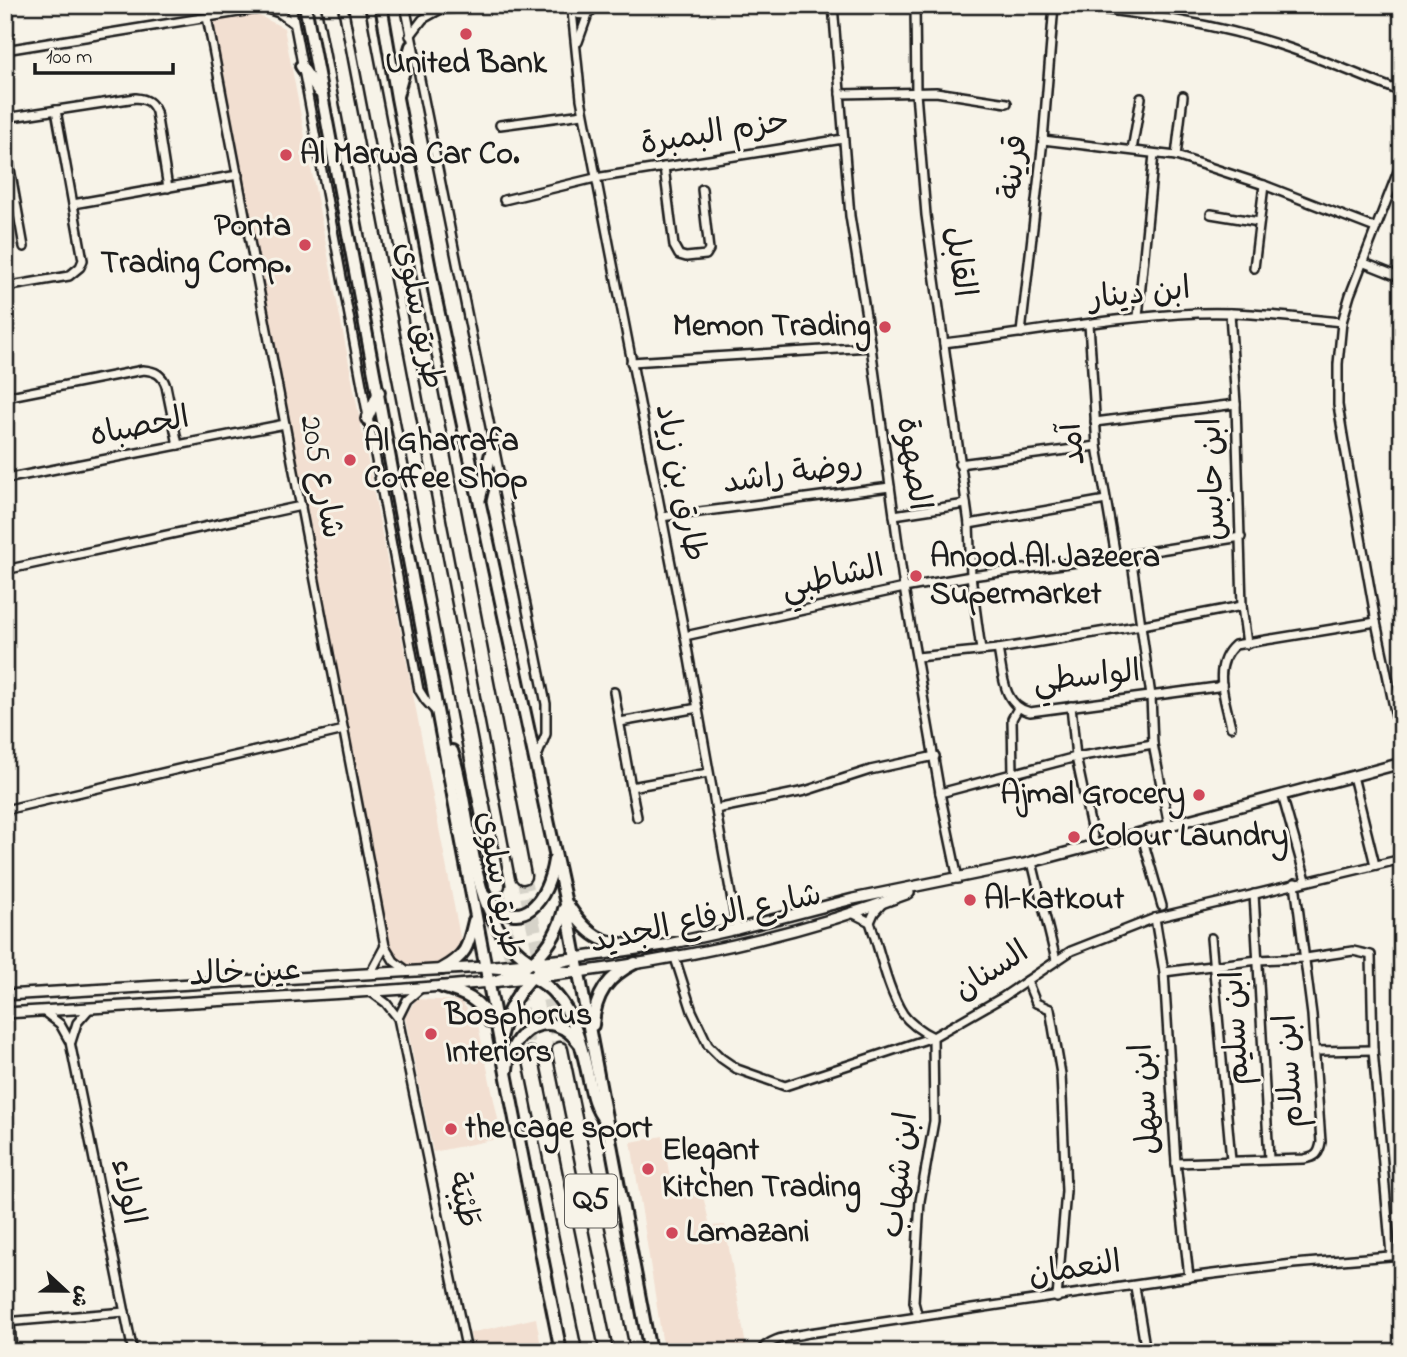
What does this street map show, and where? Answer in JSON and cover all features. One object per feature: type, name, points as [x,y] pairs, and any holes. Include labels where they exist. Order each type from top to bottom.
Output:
[{"type":"highway","name":"طريق سلوى","points":[[329,5],[497,885]]},
{"type":"highway","name":"طريق سلوى","points":[[356,5],[523,876]]},
{"type":"highway","name":"Q5","points":[[560,1050],[622,1352]]},
{"type":"highway","name":"Q5","points":[[530,1055],[591,1352]]},
{"type":"main road","name":"طريق سلوى","points":[[305,5],[440,716],[484,967],[561,1352]]},
{"type":"main road","name":"طريق سلوى","points":[[381,5],[397,98],[479,501],[565,899],[650,1352]]},
{"type":"main road","points":[[397,98],[410,41]]},
{"type":"main road","points":[[300,66],[323,97]]},
{"type":"main road","points":[[368,419],[379,393]]},
{"type":"main road","points":[[479,501],[493,445]]},
{"type":"main road","points":[[440,716],[454,757],[476,868],[497,926],[507,941],[533,962],[544,968],[579,972]]},
{"type":"main road","points":[[484,895],[498,908],[508,912],[530,910],[537,905],[548,887],[555,852]]},
{"type":"main road","points":[[565,899],[590,934],[614,944],[650,947]]},
{"type":"main road","points":[[488,983],[521,971],[533,962],[556,934],[565,899]]},
{"type":"main road","points":[[442,969],[464,954],[475,918]]},
{"type":"main road","points":[[499,1044],[505,1021],[517,997],[534,977],[544,968],[576,958]]},
{"type":"main road","points":[[592,1038],[596,1003],[602,990],[614,975],[635,963]]},
{"type":"main road","points":[[484,967],[521,971],[534,977],[555,994],[569,1013],[582,1048],[596,1110],[606,1123]]},
{"type":"main road","points":[[442,986],[463,994],[483,1007],[499,1044]]},
{"type":"main road","points":[[507,1083],[510,1053],[527,1030],[553,1024],[565,1030],[582,1048]]},
{"type":"street","name":"طريق سلوى","points":[[290,5],[419,690],[440,716]]},
{"type":"street","name":"طريق سلوى","points":[[405,5],[410,41],[546,704],[546,734],[535,762]]},
{"type":"street","points":[[423,5],[442,9],[495,5]]},
{"type":"street","points":[[568,8],[578,15],[605,5]]},
{"type":"street","name":"الصهوة","points":[[833,5],[850,216],[904,588],[958,879]]},
{"type":"street","name":"القابل","points":[[915,5],[916,93],[926,215],[969,524],[971,576],[981,650]]},
{"type":"street","name":"قرينة","points":[[1021,333],[1043,140],[1054,5]]},
{"type":"street","points":[[1069,5],[1148,15],[1223,29],[1287,47],[1402,92]]},
{"type":"street","points":[[5,50],[265,6],[293,23]]},
{"type":"street","name":"طارق بن زياد","points":[[568,8],[576,46],[577,79],[583,114],[685,636],[737,929]]},
{"type":"street","points":[[410,41],[423,19],[442,9]]},
{"type":"street","name":"طارق بن زياد","points":[[576,46],[592,10]]},
{"type":"street","name":"شارع 205","points":[[207,16],[385,946]]},
{"type":"street","points":[[840,94],[936,92],[970,95],[1007,103]]},
{"type":"street","points":[[1176,156],[1183,96]]},
{"type":"street","points":[[5,118],[136,98],[149,101],[156,112],[168,188]]},
{"type":"street","points":[[1132,150],[1141,99]]},
{"type":"street","points":[[5,287],[69,276],[80,267],[82,252],[56,110]]},
{"type":"street","points":[[500,125],[583,114]]},
{"type":"street","name":"حزم البمبرة","points":[[504,200],[595,178],[843,139]]},
{"type":"street","points":[[1043,140],[1176,156],[1264,185],[1375,228]]},
{"type":"street","points":[[5,141],[24,247]]},
{"type":"street","points":[[1138,317],[1154,154]]},
{"type":"street","points":[[1402,160],[1342,322],[1338,364],[1339,405],[1376,622],[1402,745]]},
{"type":"street","points":[[664,166],[674,246],[679,255],[706,255],[709,250],[702,189]]},
{"type":"street","points":[[73,204],[238,175]]},
{"type":"street","points":[[1254,268],[1264,185]]},
{"type":"street","points":[[1212,214],[1259,222]]},
{"type":"street","points":[[1362,262],[1402,278]]},
{"type":"street","name":"ابن دينار","points":[[944,343],[1138,317],[1230,313],[1342,322]]},
{"type":"street","name":"ابن حابس","points":[[1230,313],[1236,404],[1242,606],[1247,643]]},
{"type":"street","name":"آمد","points":[[1089,324],[1097,446],[1116,557]]},
{"type":"street","points":[[631,362],[871,347]]},
{"type":"street","points":[[5,397],[151,370],[163,378],[166,386],[178,445]]},
{"type":"street","points":[[1095,422],[1236,404]]},
{"type":"street","name":"الحصباه","points":[[5,479],[285,424]]},
{"type":"street","points":[[959,464],[1097,446]]},
{"type":"street","name":"روضة راشد","points":[[661,517],[890,487]]},
{"type":"street","points":[[969,524],[1106,500]]},
{"type":"street","points":[[894,515],[966,505]]},
{"type":"street","points":[[5,570],[301,506]]},
{"type":"street","name":"الشاطبي","points":[[685,636],[971,576],[1241,537]]},
{"type":"street","points":[[1131,555],[1151,696],[1153,744],[1169,826]]},
{"type":"street","points":[[917,657],[998,649],[1242,606]]},
{"type":"street","points":[[1231,727],[1221,665],[1227,652],[1235,645],[1376,622]]},
{"type":"street","name":"الواسطي","points":[[998,649],[1006,692],[1017,708],[1038,712],[1217,687],[1222,684]]},
{"type":"street","points":[[614,692],[637,817]]},
{"type":"street","points":[[1071,706],[1076,758],[1095,846]]},
{"type":"street","points":[[620,722],[698,708]]},
{"type":"street","points":[[1013,774],[1012,719],[1017,708]]},
{"type":"street","points":[[5,810],[344,730]]},
{"type":"street","points":[[940,793],[1076,758],[1153,744]]},
{"type":"street","points":[[716,809],[805,791],[870,770],[935,756]]},
{"type":"street","name":"شارع الرفاع الجديد","points":[[484,967],[650,947],[737,929],[853,899],[1032,862],[1402,763]]},
{"type":"street","points":[[631,787],[708,773]]},
{"type":"street","points":[[1353,776],[1374,865]]},
{"type":"street","points":[[1282,795],[1306,880]]},
{"type":"street","points":[[1141,834],[1162,906]]},
{"type":"street","name":"السنان","points":[[675,958],[692,1011],[708,1045],[737,1069],[785,1086],[933,1037],[1027,981],[1071,951],[1155,918],[1402,859]]},
{"type":"street","points":[[1032,862],[1056,960]]},
{"type":"street","name":"ابن سلام","points":[[1176,1163],[1304,1159],[1314,1157],[1320,1152],[1315,1051],[1295,883]]},
{"type":"street","name":"شارع الرفاع الجديد","points":[[488,983],[675,958],[740,944],[852,913],[930,885]]},
{"type":"street","name":"ابن سليم","points":[[1254,894],[1269,1159]]},
{"type":"street","points":[[884,902],[870,922],[897,1001],[904,1015],[917,1029],[933,1037]]},
{"type":"street","points":[[852,913],[870,922]]},
{"type":"street","name":"ابن سهل","points":[[1155,918],[1164,972],[1176,1163],[1189,1277]]},
{"type":"street","points":[[1211,938],[1231,1160]]},
{"type":"street","points":[[385,946],[394,961],[409,972]]},
{"type":"street","points":[[370,974],[385,946]]},
{"type":"street","points":[[1164,972],[1353,951],[1371,955],[1373,1049],[1391,1255]]},
{"type":"street","name":"عين خالد","points":[[5,995],[484,967]]},
{"type":"street","points":[[1027,981],[1035,1003],[1050,1009],[1061,1074],[1066,1191],[1057,1298]]},
{"type":"street","name":"عين خالد","points":[[5,1013],[488,983]]},
{"type":"street","points":[[371,992],[386,1003],[398,1018],[407,1000],[422,987]]},
{"type":"street","points":[[71,1042],[77,1023],[90,1007]]},
{"type":"street","name":"الولاء","points":[[43,1011],[60,1024],[71,1042],[133,1352]]},
{"type":"street","name":"طَيْبَة","points":[[398,1018],[467,1352]]},
{"type":"street","name":"ابن شهاب","points":[[918,1317],[915,1302],[920,1201],[934,1121],[933,1037]]},
{"type":"street","points":[[1315,1051],[1373,1049]]},
{"type":"street","name":"النعمان","points":[[760,1351],[774,1340],[918,1317],[1189,1277],[1402,1255]]},
{"type":"street","points":[[1135,1287],[1146,1352]]},
{"type":"street","points":[[12,1352],[8,1322],[125,1312]]},
{"type":"shaded area","points":[[258,15],[284,28],[462,947],[442,965],[410,966],[398,959],[390,946],[213,20]]},
{"type":"shaded area","points":[[416,999],[460,1001],[477,1020],[502,1138],[433,1152],[405,1017]]},
{"type":"shaded area","points":[[663,1136],[672,1191],[701,1187],[710,1226],[725,1225],[747,1352],[664,1352],[631,1142]]},
{"type":"shaded area","points":[[536,1318],[542,1352],[473,1352],[470,1333]]},
{"type":"tunnel","points":[[523,876],[560,1050]]},
{"type":"tunnel","points":[[497,885],[530,1055]]},
{"type":"place","name":"United Bank","points":[[466,34]]},
{"type":"place","name":"Al Marwa Car Co.","points":[[286,155]]},
{"type":"place","name":"Ponta Trading Comp.","points":[[305,245]]},
{"type":"place","name":"Memon Trading","points":[[885,327]]},
{"type":"place","name":"Al Gharrafa Coffee Shop","points":[[350,460]]},
{"type":"place","name":"Anood Al Jazeera Supermarket","points":[[916,576]]},
{"type":"place","name":"Ajmal Grocery","points":[[1199,795]]},
{"type":"place","name":"Colour Laundry","points":[[1074,837]]},
{"type":"place","name":"Al-Katkout","points":[[970,900]]},
{"type":"place","name":"Bosphorus Interiors","points":[[431,1034]]},
{"type":"place","name":"the cage sport","points":[[451,1129]]},
{"type":"place","name":"Elegant Kitchen Trading","points":[[648,1169]]},
{"type":"place","name":"Lamazani","points":[[672,1233]]}]
